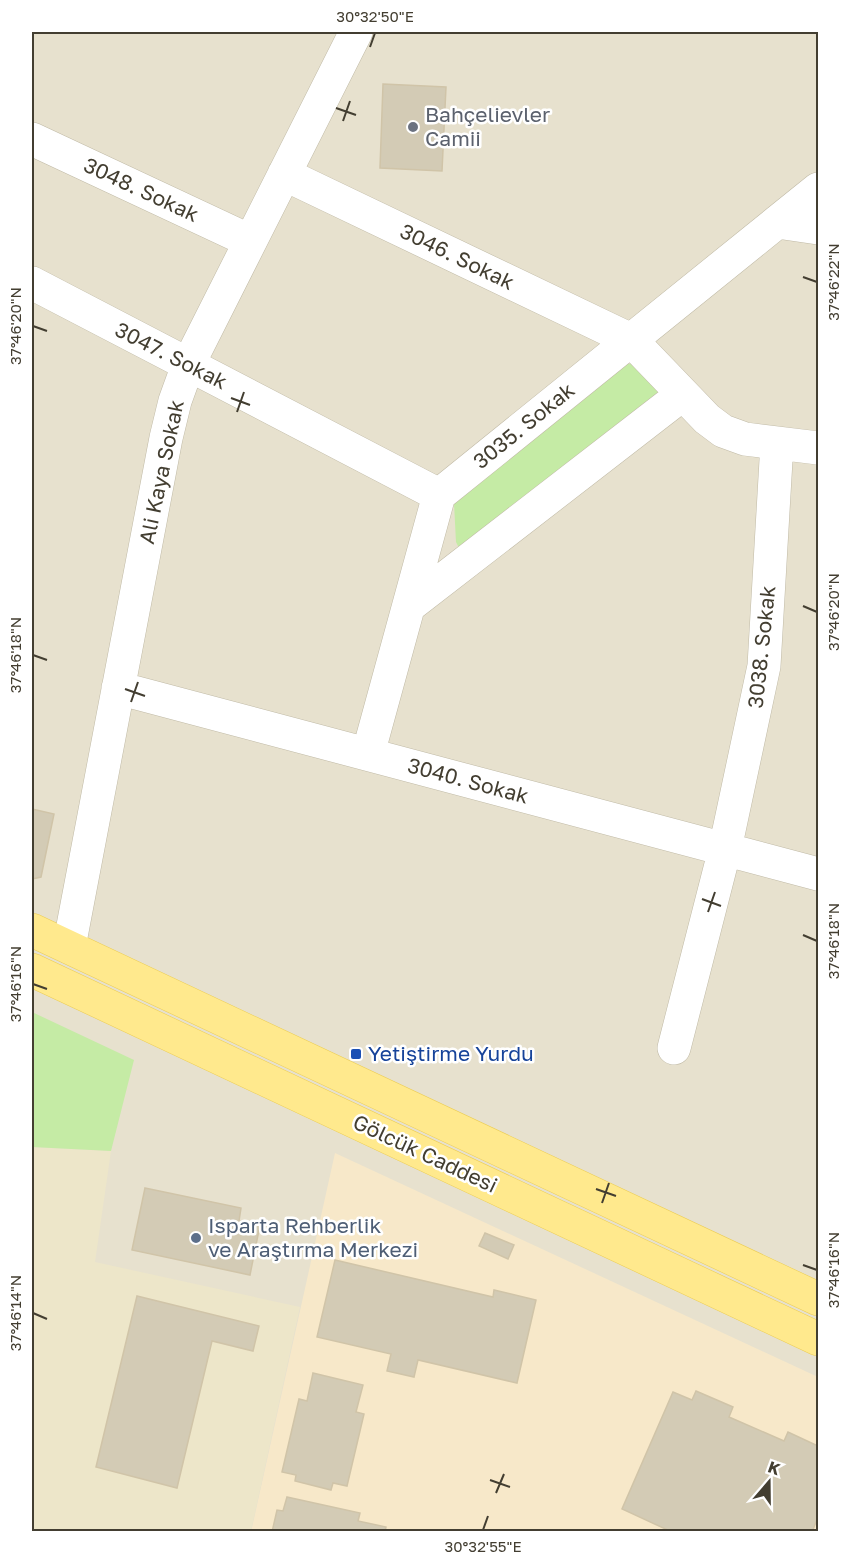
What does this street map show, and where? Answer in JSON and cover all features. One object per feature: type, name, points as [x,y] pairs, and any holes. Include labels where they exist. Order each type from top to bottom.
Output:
[{"type":"main road","name":"Gölcük Caddesi","points":[[32,930],[819,1299]]},
{"type":"main road","name":"Gölcük Caddesi","points":[[32,970],[819,1339]]},
{"type":"street","name":"Ali Kaya Sokak","points":[[69,947],[166,438],[176,401],[188,365],[284,174],[350,33]]},
{"type":"street","name":"3048. Sokak","points":[[32,140],[250,241]]},
{"type":"street","name":"3046. Sokak","points":[[284,174],[631,340]]},
{"type":"street","name":"3035. Sokak","points":[[439,495],[819,189]]},
{"type":"street","points":[[777,222],[819,228]]},
{"type":"street","name":"3047. Sokak","points":[[32,283],[439,495]]},
{"type":"street","points":[[631,340],[707,419],[723,431],[745,439],[819,448]]},
{"type":"street","points":[[409,606],[683,394]]},
{"type":"street","name":"3038. Sokak","points":[[674,1048],[725,849],[764,666],[777,443]]},
{"type":"street","points":[[368,754],[439,495]]},
{"type":"street","name":"3040. Sokak","points":[[118,688],[819,874]]},
{"type":"shaded area","points":[[32,32],[818,32],[818,1531],[32,1531]]},
{"type":"shaded area","points":[[32,1147],[111,1151],[95,1262],[300,1307],[251,1531],[32,1532]]},
{"type":"shaded area","points":[[335,1153],[818,1377],[818,1531],[251,1532]]},
{"type":"green space","points":[[627,364],[633,364],[662,391],[461,546],[458,546],[454,503]]},
{"type":"green space","points":[[32,1012],[134,1060],[111,1151],[32,1147]]},
{"type":"building","name":"Bahçelievler Camii","points":[[383,84],[446,87],[442,171],[380,168]]},
{"type":"building","points":[[32,809],[54,814],[41,877],[32,879]]},
{"type":"building","name":"Isparta Rehberlik ve Araştırma Merkezi","points":[[145,1188],[241,1208],[239,1221],[260,1225],[250,1275],[132,1250]]},
{"type":"building","points":[[485,1233],[514,1245],[508,1259],[479,1246]]},
{"type":"building","points":[[335,1260],[493,1297],[494,1290],[536,1300],[517,1383],[418,1360],[414,1377],[387,1371],[391,1354],[317,1337]]},
{"type":"building","points":[[137,1296],[259,1326],[253,1351],[212,1341],[177,1488],[96,1467]]},
{"type":"building","points":[[313,1373],[363,1385],[356,1412],[364,1414],[347,1486],[333,1483],[331,1490],[295,1481],[296,1475],[282,1472],[299,1399],[307,1401]]},
{"type":"building","points":[[696,1391],[733,1407],[729,1417],[784,1441],[788,1432],[818,1446],[818,1517],[812,1532],[672,1532],[622,1509],[673,1392],[692,1400]]},
{"type":"building","points":[[287,1497],[360,1513],[358,1521],[386,1527],[385,1532],[272,1532],[277,1510],[283,1511]]},
{"type":"place","name":"Bahçelievler Camii","points":[[413,127]]},
{"type":"place","name":"Yetiştirme Yurdu","points":[[356,1054]]},
{"type":"place","name":"Isparta Rehberlik ve Araştırma Merkezi","points":[[196,1238]]}]
